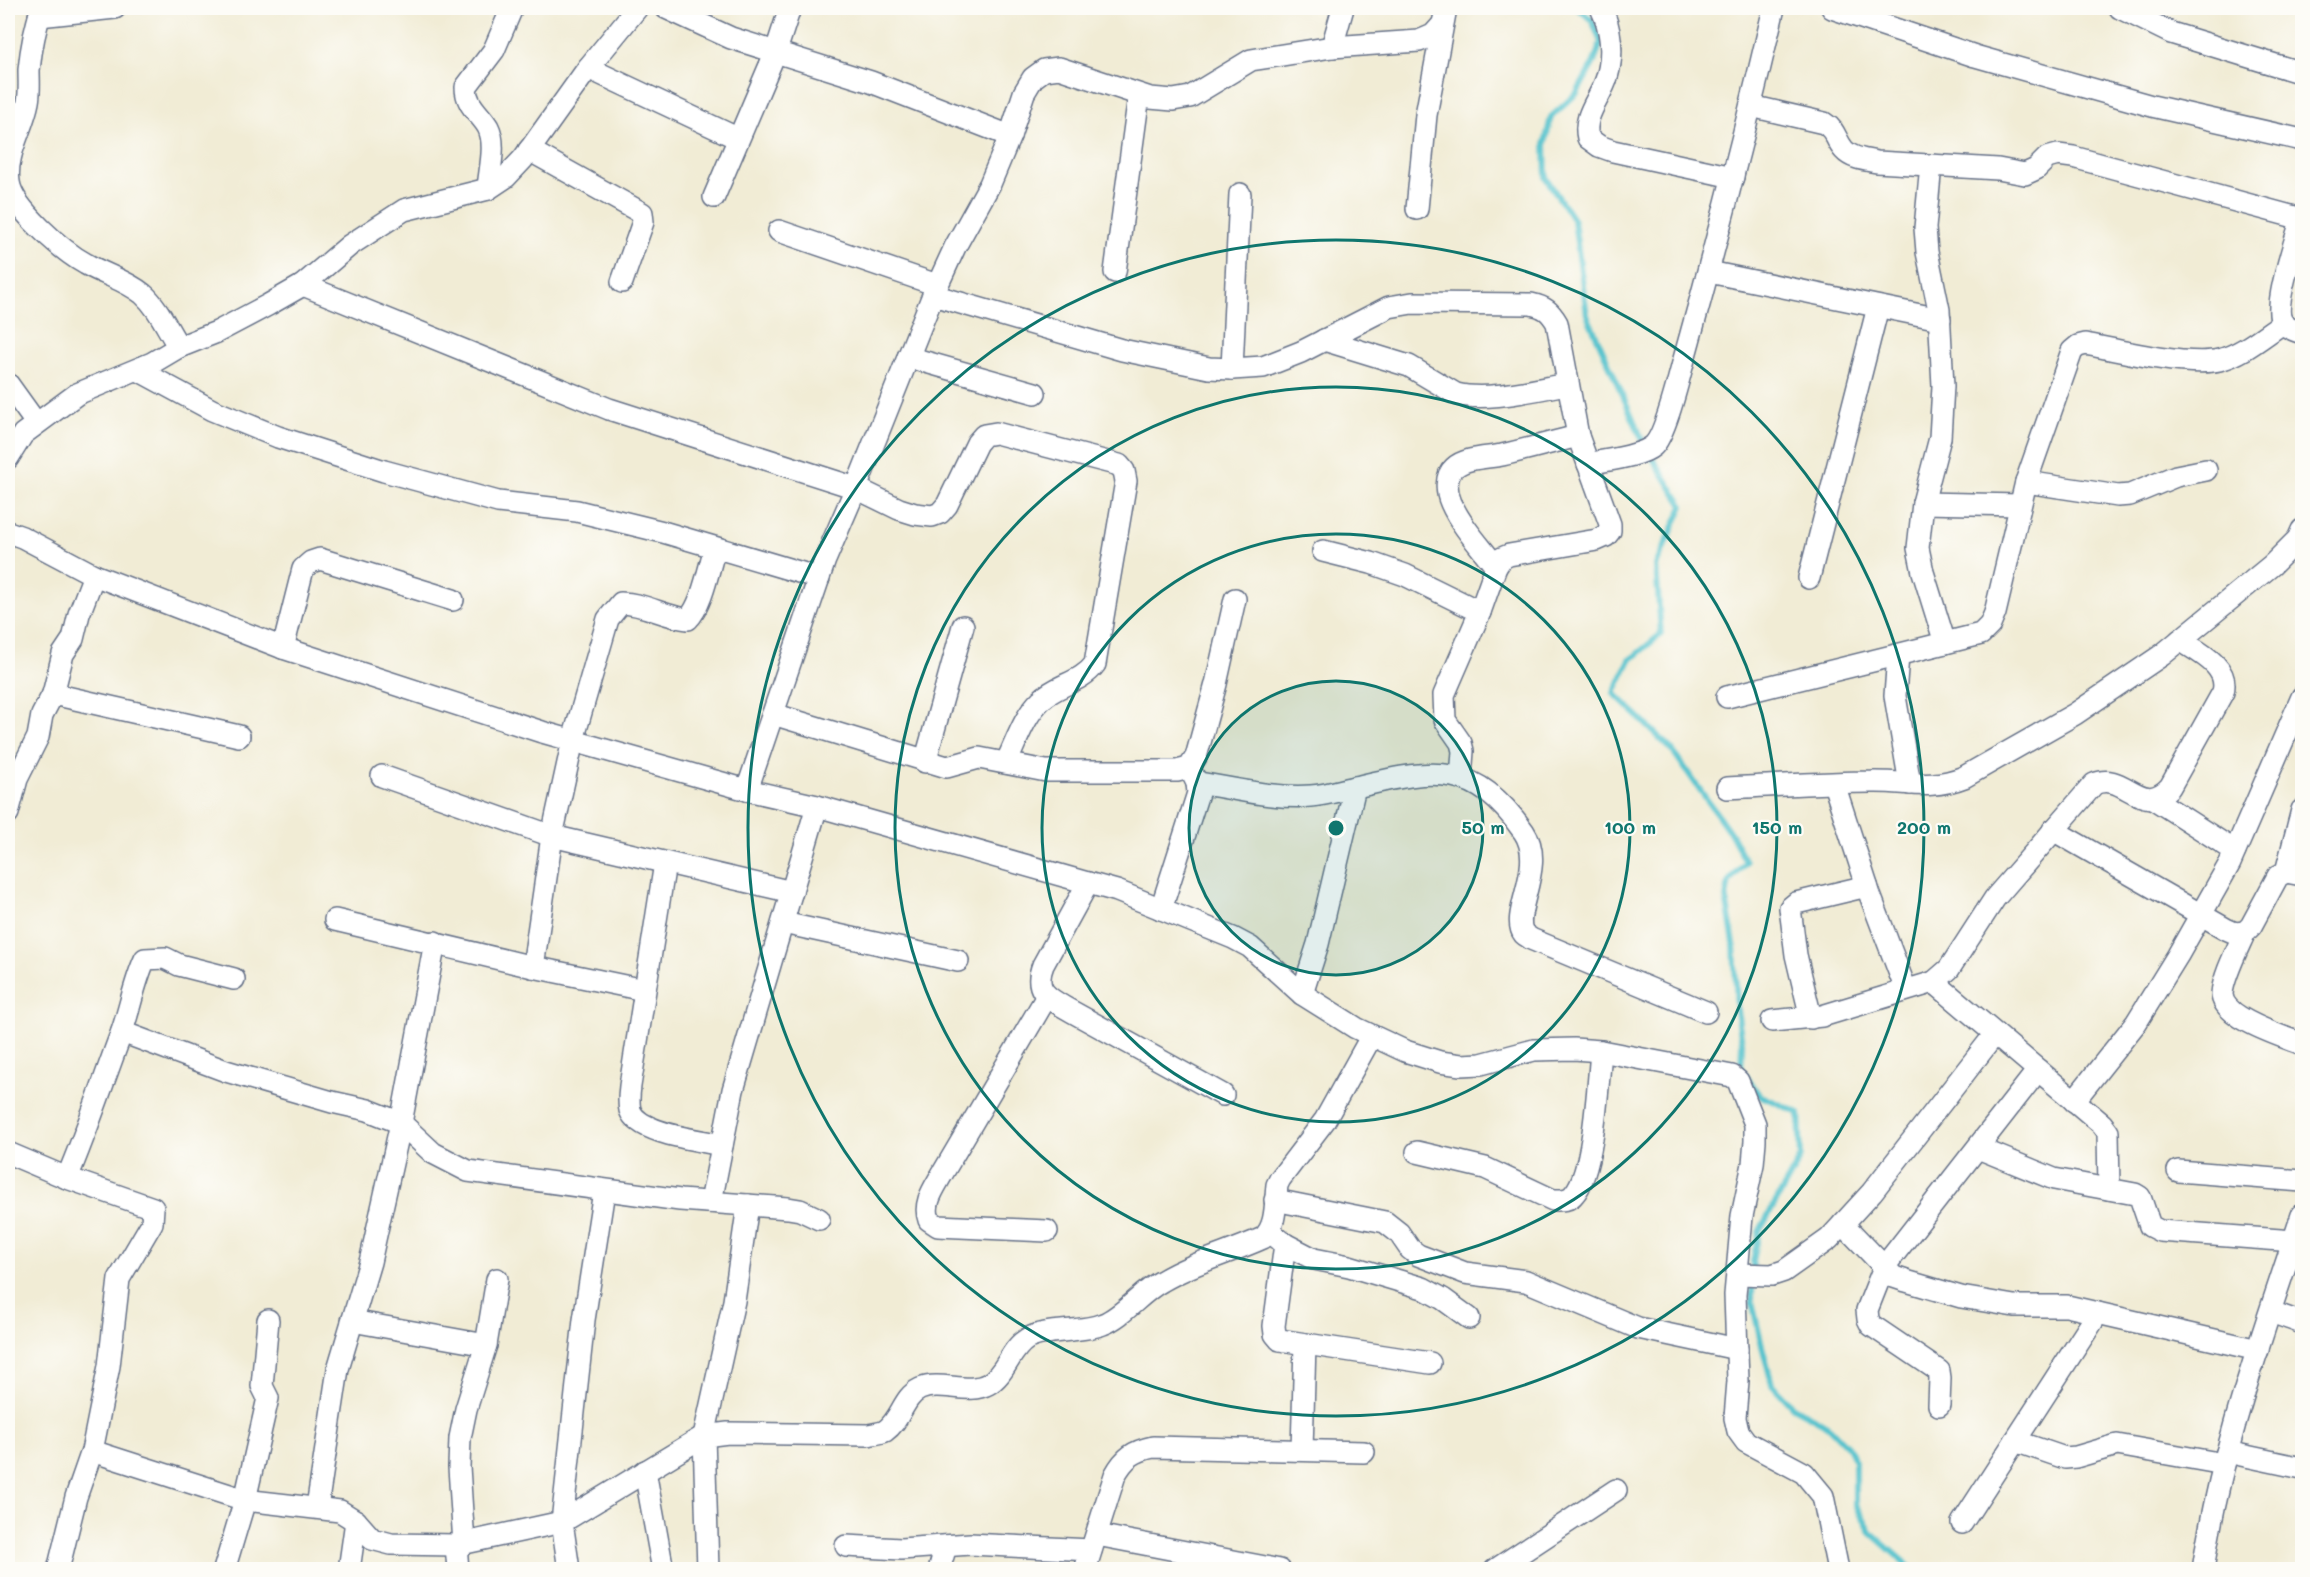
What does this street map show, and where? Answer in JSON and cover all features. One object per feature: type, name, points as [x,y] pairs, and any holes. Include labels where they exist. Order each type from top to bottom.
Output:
[{"type":"street","points":[[115,8],[40,12],[32,43],[28,103],[13,128],[9,184],[22,207],[38,227],[68,252],[85,264],[128,283],[144,295],[156,308],[178,347]]},
{"type":"street","points":[[488,189],[491,152],[484,122],[468,102],[466,87],[494,50],[512,8]]},
{"type":"street","points":[[8,458],[23,434],[77,394],[138,370],[178,347],[217,332],[303,285],[350,244],[404,210],[488,189],[506,177],[529,150],[588,68],[637,8]]},
{"type":"street","points":[[666,8],[731,38],[871,82],[1010,136]]},
{"type":"street","points":[[714,197],[737,138],[776,51],[790,8]]},
{"type":"street","points":[[1332,47],[1342,8]]},
{"type":"street","points":[[1601,8],[1608,22],[1610,38],[1608,76],[1585,127],[1588,138],[1599,146],[1613,151],[1733,177]]},
{"type":"street","points":[[1588,464],[1644,449],[1659,438],[1674,395],[1709,272],[1774,8]]},
{"type":"street","points":[[1832,8],[1869,14],[1975,56],[2152,106],[2302,140]]},
{"type":"street","points":[[2120,8],[2171,33],[2302,73]]},
{"type":"street","points":[[747,790],[819,578],[935,290],[955,247],[990,184],[1010,136],[1024,93],[1033,78],[1044,70],[1059,68],[1139,95],[1173,100],[1190,97],[1251,60],[1332,47],[1419,41],[1433,35],[1444,16]]},
{"type":"street","points":[[1417,209],[1426,115],[1444,16]]},
{"type":"street","points":[[588,68],[737,138]]},
{"type":"street","points":[[1115,272],[1139,95]]},
{"type":"street","points":[[1751,106],[1824,123],[1833,128],[1845,152],[1860,159],[1998,169],[2025,174],[2036,169],[2047,158],[2058,155],[2073,157],[2302,218],[2281,294],[2279,312],[2283,323],[2302,333]]},
{"type":"street","points":[[529,150],[642,213],[643,222],[622,282]]},
{"type":"street","points":[[1931,165],[1925,228],[1927,252],[1940,320],[1943,386],[1940,438],[1923,503],[1918,548],[1945,644]]},
{"type":"street","points":[[1232,369],[1240,194]]},
{"type":"street","points":[[779,231],[935,290],[1122,350],[1209,368],[1263,367],[1324,340],[1389,307],[1412,303],[1531,304],[1551,312],[1557,323],[1578,436],[1610,524],[1610,531],[1606,536],[1597,540],[1509,555],[1502,558],[1496,567],[1480,612],[1444,695],[1445,720],[1461,743],[1463,751],[1461,778]]},
{"type":"street","points":[[1709,272],[1940,320]]},
{"type":"street","points":[[303,285],[609,409],[856,488],[899,509],[915,514],[932,516],[940,513],[947,505],[977,443],[984,435],[996,433],[1119,465],[1124,471],[1126,481],[1095,664],[1089,673],[1052,692],[1032,710],[1006,763]]},
{"type":"street","points":[[1809,578],[1878,307]]},
{"type":"street","points":[[1727,697],[1945,644],[1981,634],[1990,625],[1995,613],[2025,482],[2072,351],[2078,346],[2086,344],[2183,361],[2208,362],[2240,352],[2283,323]]},
{"type":"street","points":[[1324,340],[1409,366],[1463,396],[1498,395],[1568,384]]},
{"type":"street","points":[[908,357],[1035,393]]},
{"type":"street","points":[[138,370],[213,410],[278,437],[384,471],[498,501],[578,511],[819,578]]},
{"type":"street","points":[[8,384],[36,423]]},
{"type":"street","points":[[1496,567],[1450,501],[1448,476],[1454,468],[1471,460],[1578,436]]},
{"type":"street","points":[[2025,482],[2118,496],[2130,495],[2176,476],[2206,470]]},
{"type":"street","points":[[1923,503],[2020,505]]},
{"type":"street","points":[[8,532],[94,575],[283,648],[573,740],[747,790],[817,806],[1088,882],[1161,909],[1250,947],[1302,994],[1371,1037],[1440,1062],[1461,1065],[1481,1064],[1534,1050],[1601,1051],[1732,1076],[1737,1081],[1755,1124],[1753,1164],[1742,1216],[1742,1274],[1735,1295],[1738,1382],[1735,1418],[1738,1431],[1746,1442],[1804,1473],[1823,1496],[1838,1569]]},
{"type":"street","points":[[1727,788],[1874,782],[1929,786],[1945,784],[1964,777],[2075,714],[2180,640],[2272,565],[2301,536]]},
{"type":"street","points":[[533,967],[552,836],[573,740],[608,619],[621,603],[631,603],[688,619],[693,614],[699,599],[714,548]]},
{"type":"street","points":[[1323,551],[1371,563],[1405,575],[1480,612]]},
{"type":"street","points":[[283,648],[303,569],[311,562],[320,559],[453,600]]},
{"type":"street","points":[[8,813],[17,779],[38,737],[42,715],[53,694],[63,654],[73,639],[79,614],[94,575]]},
{"type":"street","points":[[1161,909],[1196,802],[1193,775],[1196,758],[1216,684],[1235,598]]},
{"type":"street","points":[[925,762],[963,626]]},
{"type":"street","points":[[2154,799],[2163,795],[2170,787],[2223,692],[2225,683],[2224,675],[2210,660],[2180,640]]},
{"type":"street","points":[[1898,655],[1895,696],[1910,783]]},
{"type":"street","points":[[53,694],[239,736]]},
{"type":"street","points":[[2074,1101],[2136,1023],[2200,916],[2235,851],[2302,697]]},
{"type":"street","points":[[773,714],[925,762],[948,767],[979,758],[1046,771],[1177,771],[1302,796],[1330,793],[1415,773],[1445,774],[1461,778],[1481,786],[1506,808],[1528,838],[1533,850],[1533,867],[1521,916],[1520,925],[1523,933],[1531,939],[1706,1012]]},
{"type":"street","points":[[382,776],[552,836],[792,892]]},
{"type":"street","points":[[1772,1021],[1810,1018],[1848,1010],[1934,982],[1948,969],[1995,897],[2094,783],[2101,780],[2111,781],[2145,798],[2154,799],[2235,851]]},
{"type":"street","points":[[1834,783],[1867,886],[1906,990]]},
{"type":"street","points":[[1302,994],[1318,944],[1355,787]]},
{"type":"street","points":[[711,1202],[733,1090],[817,806]]},
{"type":"street","points":[[2302,810],[2294,874],[2278,876],[2272,885],[2251,926],[2245,932],[2222,993],[2224,1001],[2246,1021],[2302,1044]]},
{"type":"street","points":[[2053,830],[2200,916],[2235,933],[2245,932]]},
{"type":"street","points":[[665,863],[630,1086],[631,1112],[639,1122],[657,1131],[722,1145]]},
{"type":"street","points":[[1088,882],[1039,976],[1040,986],[1047,996],[1223,1095]]},
{"type":"street","points":[[1810,1018],[1796,956],[1790,908],[1796,903],[1867,886]]},
{"type":"street","points":[[335,920],[533,967],[644,990]]},
{"type":"street","points":[[783,923],[958,961]]},
{"type":"street","points":[[316,1507],[338,1369],[370,1262],[401,1123],[435,942]]},
{"type":"street","points":[[67,1178],[92,1118],[122,1032],[138,974],[146,959],[165,958],[179,965],[234,979]]},
{"type":"street","points":[[1934,982],[2102,1124],[2108,1132],[2109,1189]]},
{"type":"street","points":[[1047,996],[928,1199],[926,1212],[928,1220],[938,1226],[1047,1231]]},
{"type":"street","points":[[122,1032],[226,1071],[332,1102],[368,1110],[401,1123],[434,1153],[468,1171],[604,1191],[788,1208],[801,1210],[819,1219]]},
{"type":"street","points":[[1742,1274],[1772,1275],[1795,1265],[1829,1239],[1872,1192],[1995,1034]]},
{"type":"street","points":[[1371,1037],[1325,1120],[1280,1179],[1273,1224],[1277,1238],[1275,1334],[1280,1340],[1430,1363]]},
{"type":"street","points":[[1417,1152],[1485,1168],[1553,1200],[1564,1200],[1574,1196],[1587,1165],[1601,1051]]},
{"type":"street","points":[[1939,1405],[1939,1371],[1871,1325],[1867,1310],[1884,1267],[2038,1070]]},
{"type":"street","points":[[1978,1148],[2054,1179],[2128,1192],[2140,1197],[2150,1226],[2160,1231],[2300,1225],[2236,1416],[2225,1458],[2203,1569]]},
{"type":"street","points":[[8,1153],[67,1178],[153,1208],[152,1223],[119,1278],[109,1366],[92,1451],[76,1497],[58,1569]]},
{"type":"street","points":[[2178,1171],[2302,1181]]},
{"type":"street","points":[[569,1569],[561,1522],[584,1320],[604,1191]]},
{"type":"street","points":[[1275,1200],[1385,1222],[1399,1233],[1410,1249],[1418,1255],[1465,1273],[1527,1281],[1638,1328],[1737,1349]]},
{"type":"street","points":[[708,1569],[704,1436],[734,1301],[748,1205]]},
{"type":"street","points":[[1843,1224],[1884,1267],[1894,1276],[1906,1281],[1960,1297],[2014,1306],[2067,1306],[2258,1350]]},
{"type":"street","points":[[92,1451],[245,1500],[340,1511],[356,1521],[372,1539],[391,1544],[460,1544],[561,1522],[704,1436],[728,1433],[868,1435],[884,1432],[896,1421],[913,1394],[923,1388],[987,1385],[1027,1339],[1095,1328],[1110,1321],[1162,1280],[1204,1260],[1254,1242],[1277,1238],[1314,1259],[1349,1266],[1423,1288],[1469,1318]]},
{"type":"street","points":[[458,1569],[460,1438],[466,1409],[486,1345],[497,1278]]},
{"type":"street","points":[[2271,1312],[2302,1323]]},
{"type":"street","points":[[1962,1523],[2098,1313]]},
{"type":"street","points":[[224,1569],[245,1500],[268,1398],[262,1386],[268,1320]]},
{"type":"street","points":[[352,1321],[486,1345]]},
{"type":"street","points":[[1302,1450],[1305,1344]]},
{"type":"street","points":[[2015,1441],[2066,1458],[2117,1445],[2302,1467]]},
{"type":"street","points":[[1091,1551],[1115,1474],[1122,1463],[1139,1450],[1153,1447],[1364,1452]]},
{"type":"street","points":[[645,1471],[663,1569]]},
{"type":"street","points":[[1495,1569],[1616,1490]]},
{"type":"street","points":[[349,1569],[356,1521]]},
{"type":"street","points":[[846,1546],[901,1550],[970,1544],[1091,1551],[1280,1569]]},
{"type":"street","points":[[939,1569],[946,1546]]},
{"type":"waterway","points":[[1577,8],[1592,20],[1601,42],[1594,62],[1577,93],[1551,117],[1545,143],[1546,178],[1574,221],[1587,315],[1646,448],[1683,506],[1656,565],[1661,634],[1630,660],[1614,693],[1672,750],[1731,834],[1746,862],[1729,881],[1726,898],[1734,943],[1737,1010],[1742,1043],[1741,1069],[1759,1095],[1799,1113],[1801,1157],[1759,1232],[1753,1261],[1752,1301],[1772,1384],[1793,1407],[1828,1426],[1848,1447],[1855,1461],[1855,1504],[1872,1534],[1913,1570]]}]
